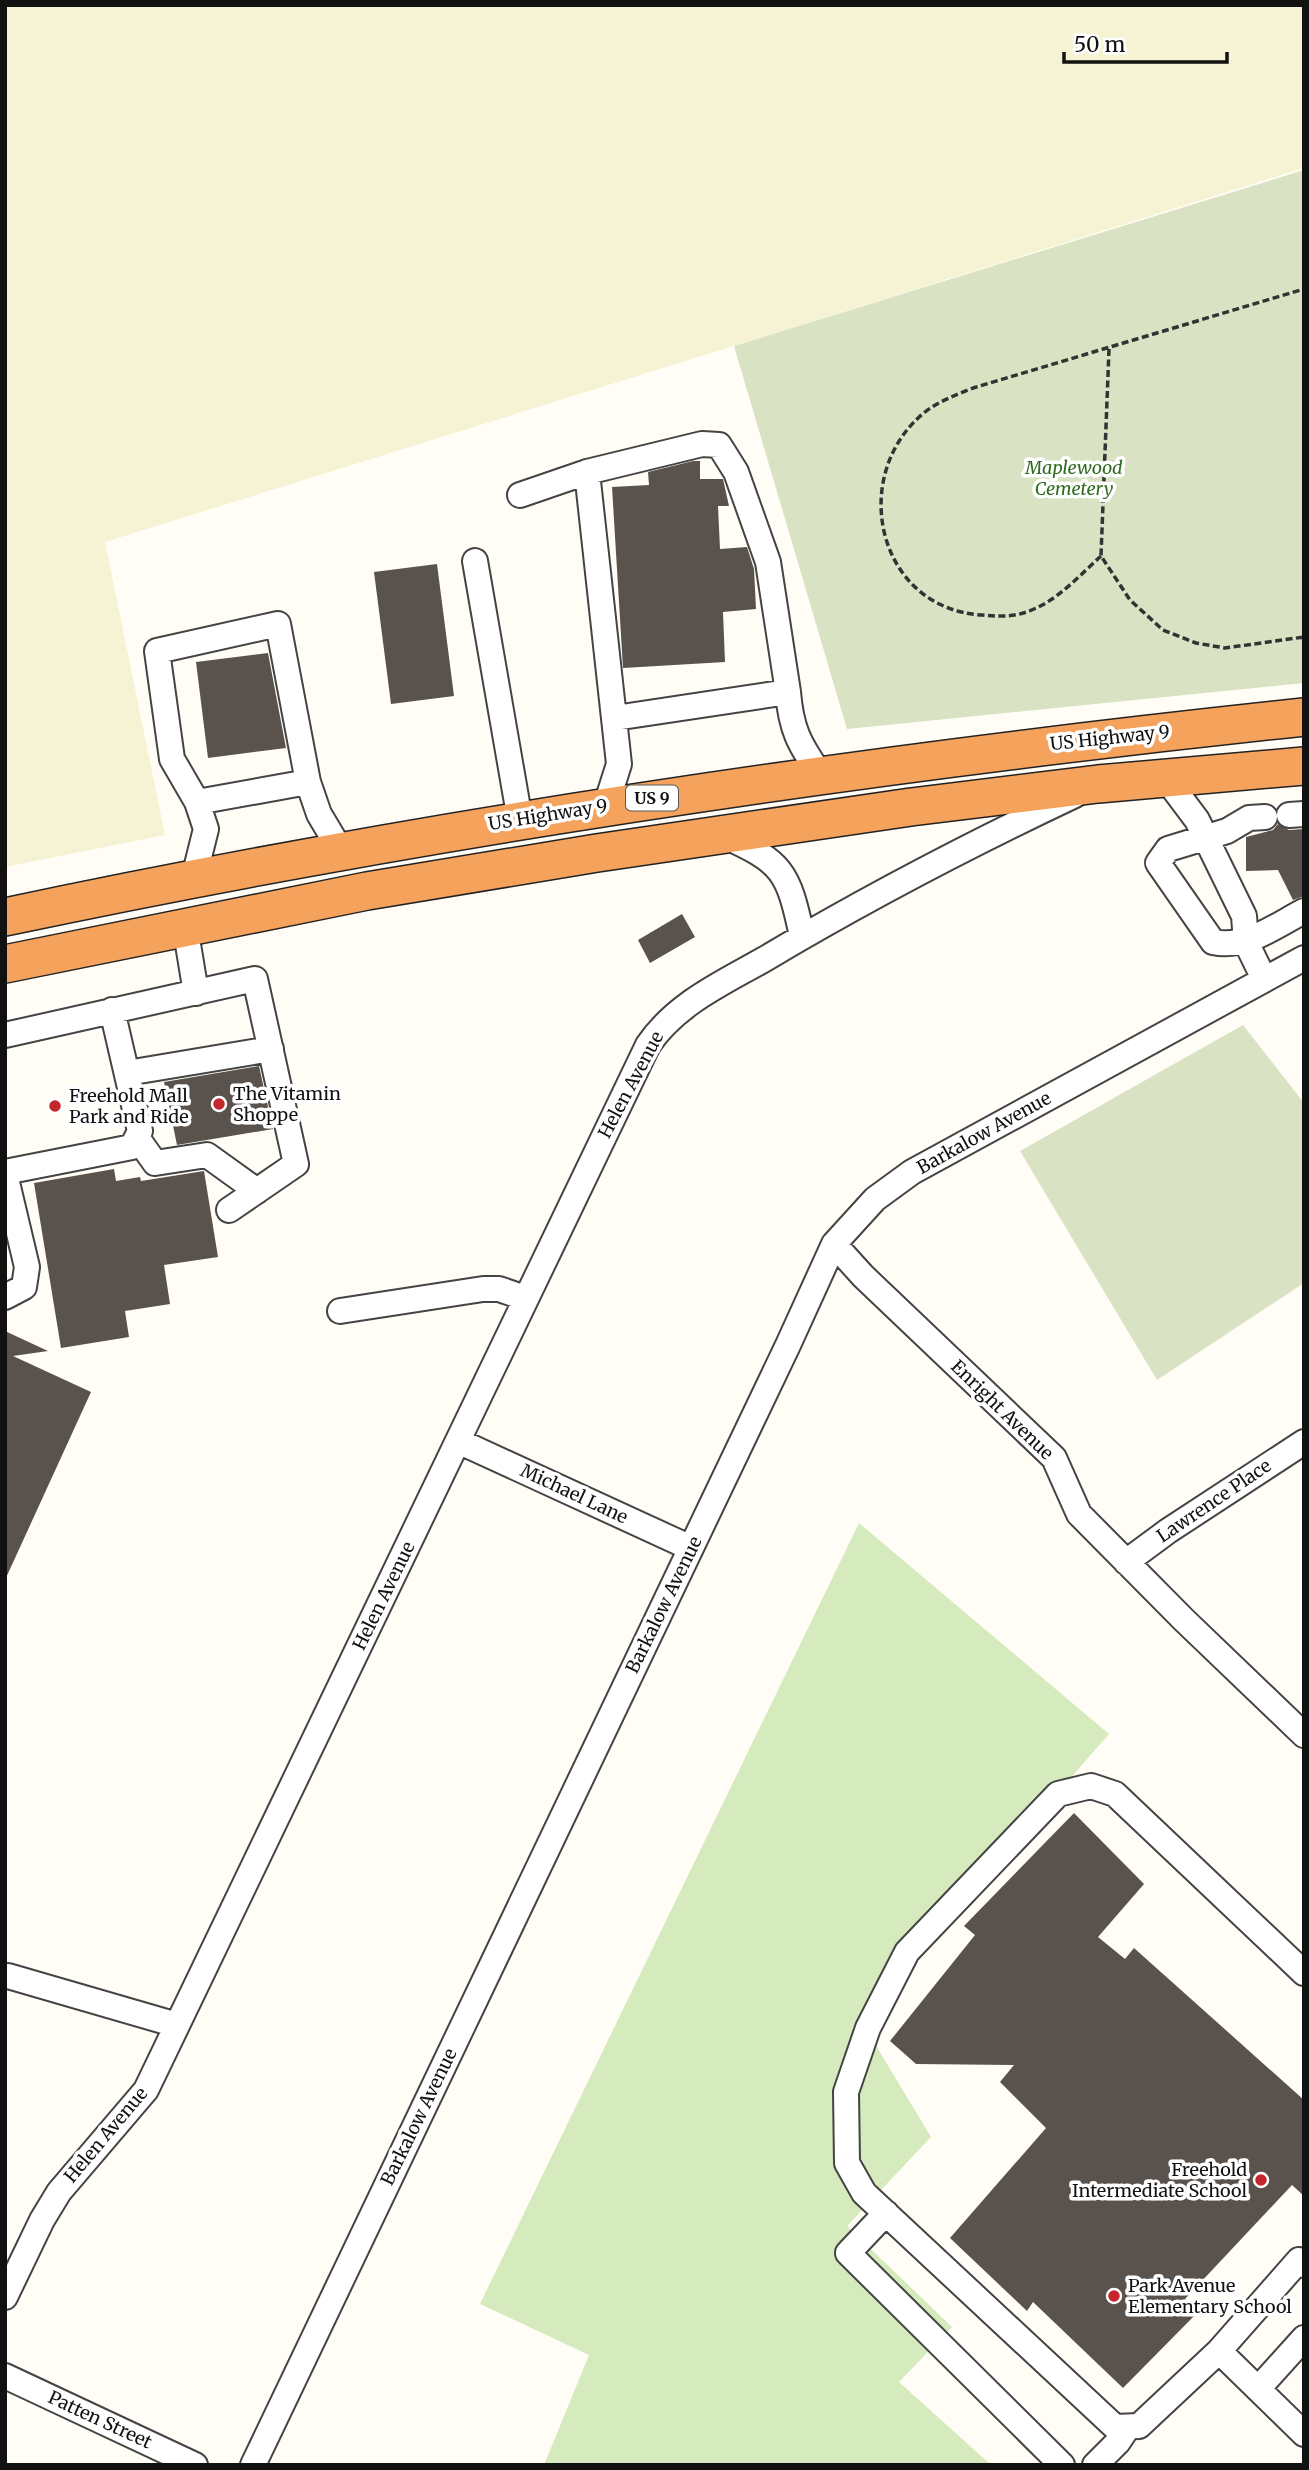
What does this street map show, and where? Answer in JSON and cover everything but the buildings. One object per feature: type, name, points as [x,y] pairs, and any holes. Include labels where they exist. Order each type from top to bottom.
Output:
[{"type":"highway","name":"US Highway 9","points":[[5,917],[194,877],[607,805],[820,774],[1082,741],[1304,717]]},
{"type":"highway","points":[[5,964],[367,891],[722,835],[1098,784],[1304,766]]},
{"type":"street","points":[[520,495],[587,472],[693,445],[712,443],[724,451],[736,472],[772,578],[790,723],[802,748],[820,774]]},
{"type":"street","points":[[587,472],[619,764],[607,805]]},
{"type":"street","points":[[475,561],[520,820]]},
{"type":"street","points":[[194,877],[206,830],[197,802],[172,759],[157,651],[278,624],[308,782],[319,814],[341,851]]},
{"type":"street","points":[[615,718],[788,692]]},
{"type":"street","points":[[1167,780],[1197,820],[1244,916],[1245,942],[1264,979]]},
{"type":"street","points":[[197,802],[308,782]]},
{"type":"street","name":"Helen Avenue","points":[[5,2297],[42,2220],[59,2192],[135,2106],[177,2025],[525,1298],[648,1045],[659,1029],[693,1000],[802,936],[1011,825],[1098,784]]},
{"type":"street","points":[[1286,815],[1249,818],[1227,831],[1168,849],[1158,863],[1213,942],[1226,945],[1245,942],[1304,911]]},
{"type":"street","points":[[722,835],[752,848],[778,867],[793,897],[802,936]]},
{"type":"street","points":[[185,926],[197,993]]},
{"type":"street","name":"Barkalow Avenue","points":[[253,2465],[834,1244],[875,1199],[912,1172],[1304,958]]},
{"type":"street","points":[[5,1035],[255,979],[296,1164],[229,1210]]},
{"type":"street","points":[[5,1297],[24,1287],[27,1267],[5,1173],[132,1147],[138,1139],[140,1131],[112,1010]]},
{"type":"street","points":[[127,1073],[271,1049]]},
{"type":"street","points":[[138,1139],[155,1163],[206,1155],[257,1191]]},
{"type":"street","name":"Enright Avenue","points":[[834,1244],[863,1276],[1054,1458],[1079,1514],[1304,1735]]},
{"type":"street","points":[[340,1311],[484,1289],[499,1289],[525,1298]]},
{"type":"street","name":"Michael Lane","points":[[458,1441],[691,1548]]},
{"type":"street","name":"Lawrence Place","points":[[1126,1562],[1168,1531],[1304,1442]]},
{"type":"street","points":[[1304,1973],[1115,1794],[1091,1786],[1058,1794],[907,1952],[867,2028],[846,2092],[847,2163],[864,2193],[1115,2427],[1139,2426],[1219,2351],[1299,2260],[1304,2265]]},
{"type":"street","points":[[8,1976],[177,2025]]},
{"type":"street","points":[[886,2213],[848,2253],[1062,2465]]},
{"type":"street","points":[[1258,2389],[1304,2338]]},
{"type":"street","points":[[1219,2351],[1301,2427]]},
{"type":"street","name":"Patten Street","points":[[5,2376],[195,2465]]},
{"type":"street","points":[[1096,2465],[1128,2427]]},
{"type":"path","points":[[1101,556],[1061,592],[1036,608],[1003,617],[970,615],[945,607],[913,585],[885,539],[879,506],[884,474],[895,446],[927,410],[973,388],[1304,289]]},
{"type":"path","points":[[1109,349],[1101,556],[1130,600],[1148,619],[1163,629],[1196,643],[1225,648],[1304,637]]},
{"type":"shaded area","points":[[5,5],[1304,5],[1304,168],[105,542],[165,835],[5,867]]},
{"type":"green space","name":"Maplewood Cemetery","points":[[1304,170],[1304,683],[847,729],[734,346]]},
{"type":"green space","points":[[1243,1025],[1304,1103],[1304,1283],[1157,1380],[1020,1151]]},
{"type":"green space","points":[[859,1523],[1109,1734],[881,1994],[866,2029],[931,2137],[847,2226],[952,2327],[899,2382],[991,2465],[544,2465],[589,2355],[480,2304]]},
{"type":"place","name":"The Vitamin Shoppe","points":[[219,1104]]},
{"type":"place","name":"Freehold Mall Park and Ride","points":[[55,1106]]},
{"type":"place","name":"Freehold Intermediate School","points":[[1261,2180]]},
{"type":"place","name":"Park Avenue Elementary School","points":[[1114,2296]]}]
